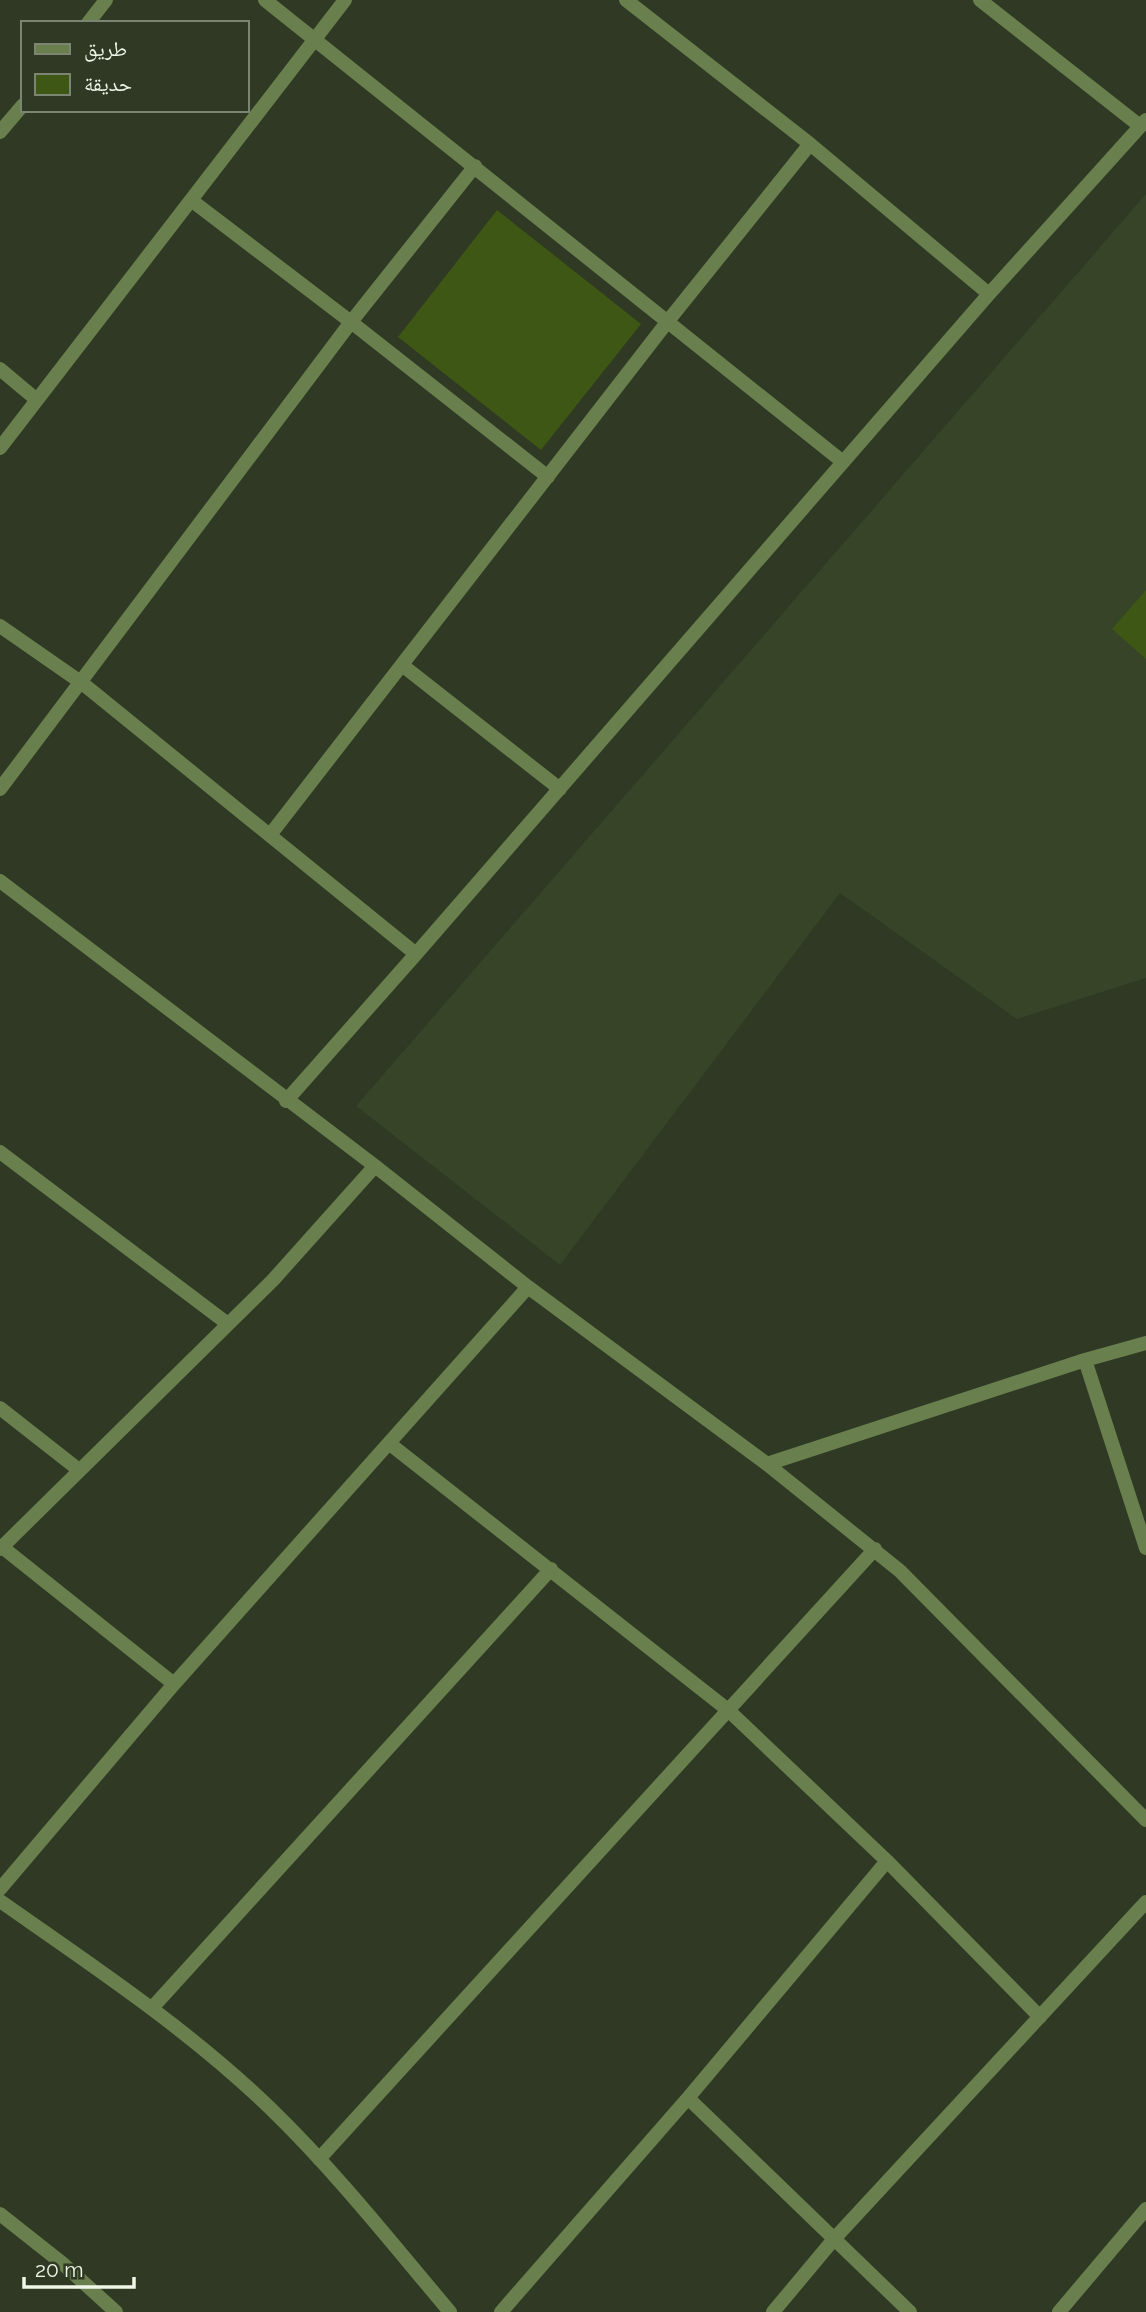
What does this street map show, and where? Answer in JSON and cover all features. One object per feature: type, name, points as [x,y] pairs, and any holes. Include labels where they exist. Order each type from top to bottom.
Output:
[{"type":"street","points":[[90,21],[106,0]]},
{"type":"street","points":[[265,0],[843,462]]},
{"type":"street","points":[[0,448],[345,0]]},
{"type":"street","points":[[626,0],[642,5],[989,294]]},
{"type":"street","points":[[286,1101],[989,294],[1143,123],[979,0]]},
{"type":"street","points":[[0,132],[21,107]]},
{"type":"street","points":[[270,835],[667,321],[810,144]]},
{"type":"street","points":[[0,789],[351,322],[475,166]]},
{"type":"street","points":[[191,200],[548,477]]},
{"type":"street","points":[[0,369],[37,400]]},
{"type":"street","points":[[0,626],[82,683],[416,954]]},
{"type":"street","points":[[402,665],[560,789]]},
{"type":"street","points":[[0,881],[286,1101],[375,1166],[528,1287],[767,1464],[875,1549],[1146,1819]]},
{"type":"street","points":[[0,1152],[228,1324]]},
{"type":"street","points":[[174,1684],[1,1548],[273,1280],[375,1166]]},
{"type":"street","points":[[0,1889],[174,1684],[528,1287]]},
{"type":"street","points":[[767,1464],[1085,1360],[1146,1343]]},
{"type":"street","points":[[1085,1360],[1146,1548]]},
{"type":"street","points":[[0,1408],[79,1470]]},
{"type":"street","points":[[390,1444],[728,1710],[887,1861],[1040,2017]]},
{"type":"street","points":[[319,2159],[875,1549]]},
{"type":"street","points":[[152,2008],[551,1569]]},
{"type":"street","points":[[501,2312],[688,2098],[887,1861]]},
{"type":"street","points":[[0,1901],[152,2008],[269,2108],[319,2159],[450,2312]]},
{"type":"street","points":[[773,2312],[834,2239],[1146,1902]]},
{"type":"street","points":[[688,2098],[910,2312]]},
{"type":"street","points":[[1059,2312],[1146,2209]]},
{"type":"street","points":[[0,2214],[62,2263],[116,2312]]},
{"type":"shaded area","points":[[1146,194],[1146,978],[1017,1019],[840,893],[560,1265],[356,1106]]},
{"type":"green space","points":[[497,210],[641,324],[541,450],[398,337]]},
{"type":"green space","points":[[1146,590],[1146,659],[1112,629]]}]
